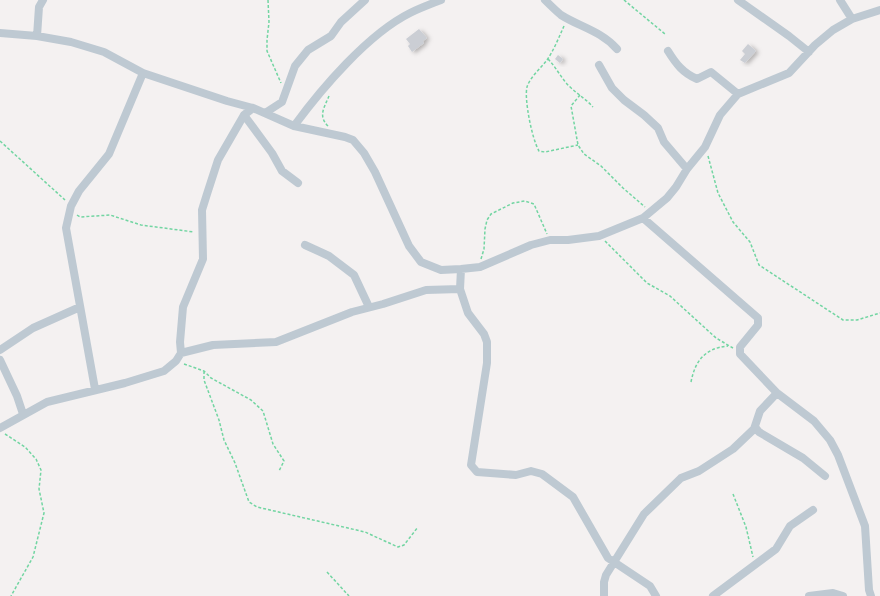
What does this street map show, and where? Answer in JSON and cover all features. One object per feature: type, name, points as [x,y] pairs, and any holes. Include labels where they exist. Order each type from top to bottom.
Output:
[{"type":"street","points":[[37,36],[39,7],[43,0]]},
{"type":"street","points":[[265,112],[282,102],[295,66],[311,47],[331,36],[341,22],[365,0]]},
{"type":"street","points":[[294,126],[355,54],[375,37],[410,13],[441,0]]},
{"type":"street","points":[[545,0],[568,19],[585,26],[612,43],[617,49]]},
{"type":"street","points":[[738,0],[790,36],[809,52]]},
{"type":"street","points":[[840,0],[852,19]]},
{"type":"street","points":[[0,33],[37,36],[71,42],[104,52],[143,73],[265,112],[294,126],[353,140],[364,153],[375,172],[409,246],[421,262],[441,270],[480,267],[531,245],[550,240],[568,240],[599,236],[643,218],[667,198],[687,169],[705,147],[720,115],[738,94],[788,73],[833,30],[852,19],[880,10]]},
{"type":"street","points":[[668,51],[678,67],[692,77],[697,79],[711,72],[738,94]]},
{"type":"street","points":[[599,65],[612,88],[658,128],[664,142],[687,169]]},
{"type":"street","points":[[96,389],[66,228],[70,209],[79,191],[109,154],[143,73]]},
{"type":"street","points":[[2,430],[23,414],[47,402],[164,372],[176,361],[181,352],[180,342],[184,307],[203,258],[202,210],[218,160],[244,115],[253,108]]},
{"type":"street","points":[[244,115],[272,153],[282,171],[298,183]]},
{"type":"street","points":[[643,218],[756,315],[758,325],[740,347],[739,351],[777,393],[814,421],[830,440],[838,455],[865,526],[869,590],[871,596]]},
{"type":"street","points":[[305,245],[329,256],[354,275],[369,307]]},
{"type":"street","points":[[461,269],[460,290],[468,313],[484,334],[487,342],[487,363],[471,465],[477,472],[516,475],[531,471],[542,474],[573,497],[608,558],[650,586],[656,596]]},
{"type":"street","points":[[181,352],[213,345],[276,342],[352,312],[384,304],[426,290],[460,290]]},
{"type":"street","points":[[0,350],[33,328],[80,307]]},
{"type":"street","points":[[0,360],[17,396],[23,414]]},
{"type":"street","points":[[604,596],[604,582],[606,575],[644,514],[681,478],[699,471],[733,449],[755,427],[760,411],[777,393]]},
{"type":"street","points":[[755,427],[760,432],[803,458],[825,476]]},
{"type":"street","points":[[713,596],[776,549],[790,526],[813,510]]},
{"type":"street","points":[[808,596],[833,594],[843,596]]},
{"type":"path","points":[[268,0],[270,22],[267,51],[286,92]]},
{"type":"path","points":[[624,0],[666,34]]},
{"type":"path","points":[[568,19],[548,59],[529,82],[526,90],[531,131],[540,152],[578,145]]},
{"type":"path","points":[[548,59],[556,67],[568,85],[593,107]]},
{"type":"path","points":[[329,127],[323,121],[321,115],[331,90]]},
{"type":"path","points":[[580,95],[571,106],[578,145],[584,154],[601,166],[623,188],[652,212]]},
{"type":"path","points":[[0,141],[80,217],[110,215],[141,225],[202,233]]},
{"type":"path","points":[[705,147],[718,193],[733,222],[750,242],[759,265],[843,320],[857,320],[880,313]]},
{"type":"path","points":[[480,267],[487,220],[491,214],[513,203],[525,201],[534,204],[541,223],[550,240]]},
{"type":"path","points":[[599,236],[647,283],[670,296],[716,338],[739,351]]},
{"type":"path","points":[[691,382],[694,368],[700,358],[709,351],[721,346],[728,346]]},
{"type":"path","points":[[176,361],[204,371],[211,378],[251,400],[263,411],[273,444],[284,461],[279,471]]},
{"type":"path","points":[[204,371],[204,380],[220,420],[224,440],[235,463],[249,502],[257,506],[364,532],[398,547],[404,545],[418,527]]},
{"type":"path","points":[[2,430],[25,447],[36,459],[41,470],[39,488],[44,512],[33,557],[11,596]]},
{"type":"path","points":[[733,494],[746,527],[755,565]]},
{"type":"path","points":[[328,572],[349,596]]},
{"type":"building","points":[[419,29],[427,38],[423,41],[424,43],[412,52],[408,46],[410,44],[406,39]]},
{"type":"building","points":[[748,44],[756,51],[745,63],[740,60],[745,54],[742,51]]},
{"type":"building","points":[[558,55],[563,59],[560,63],[555,59]]}]
